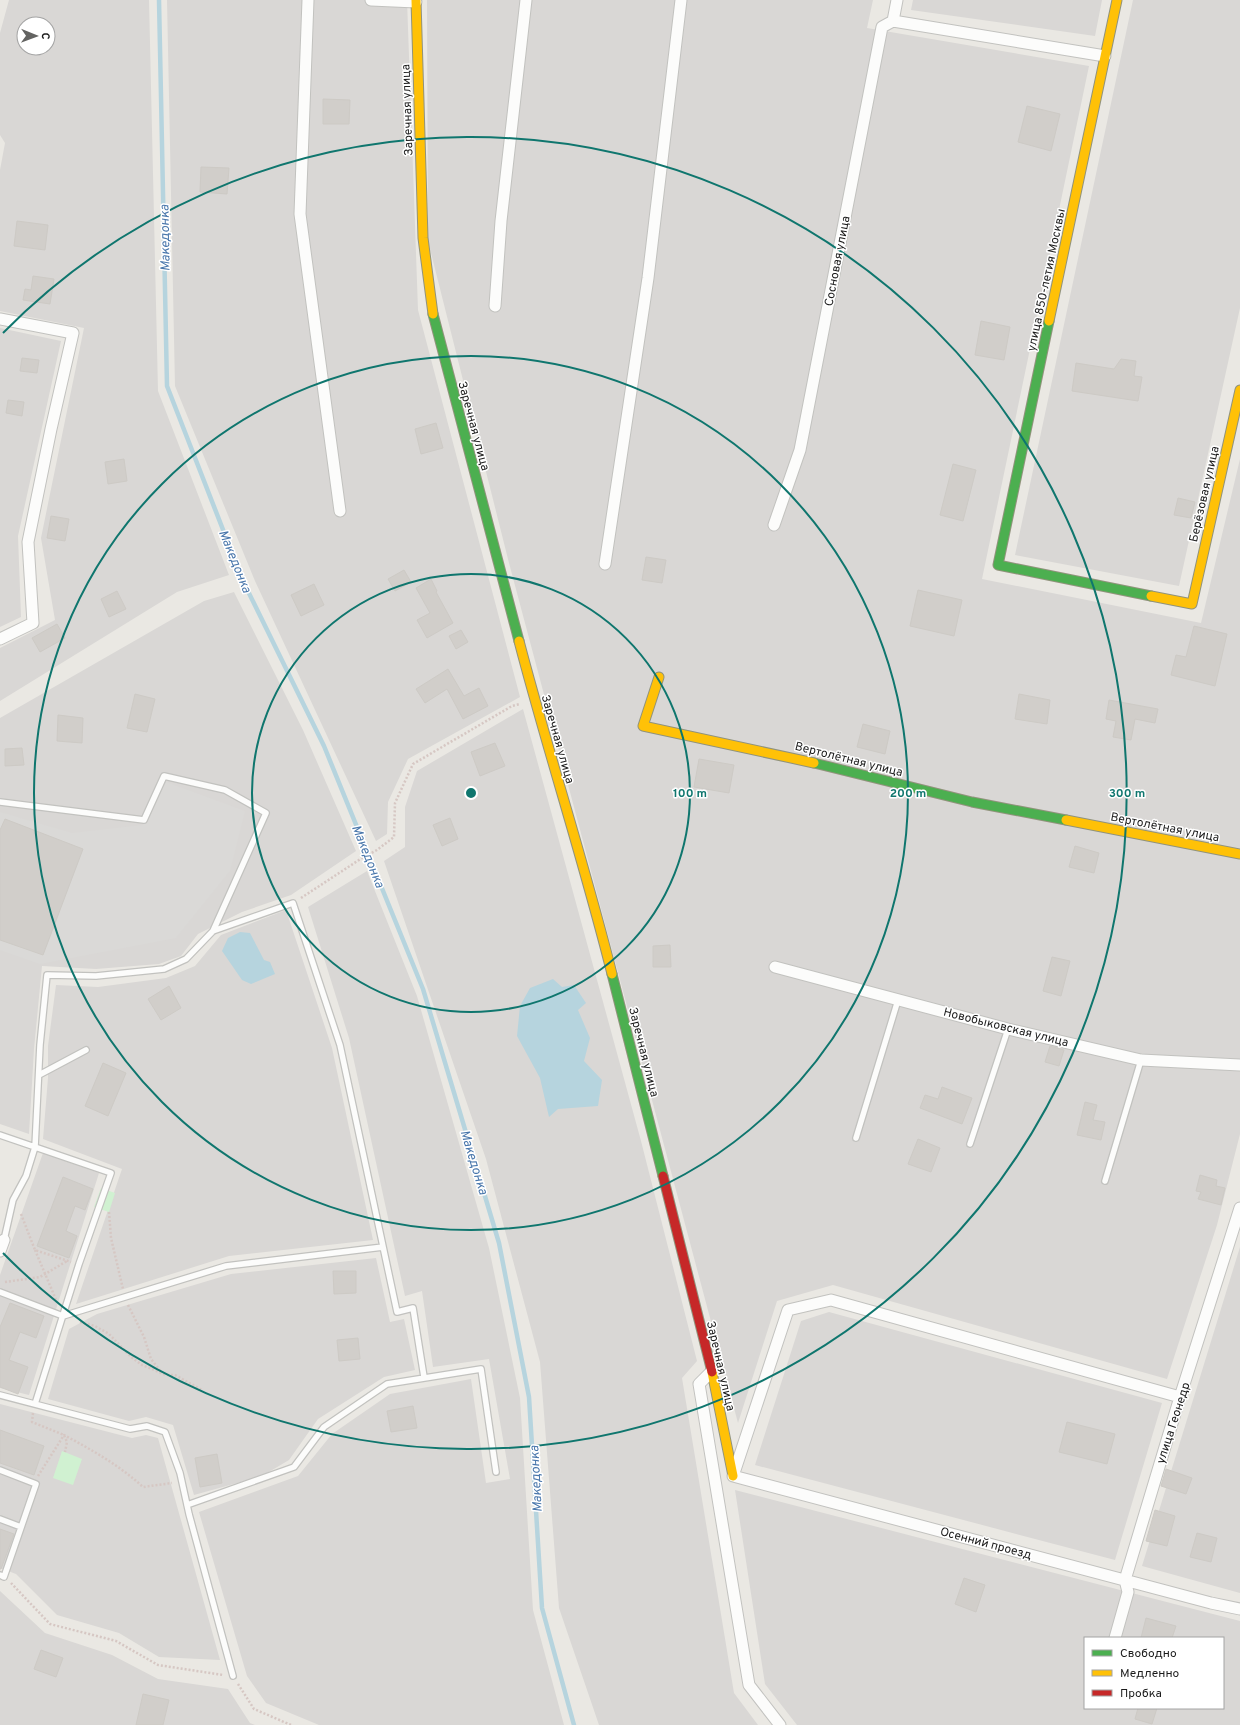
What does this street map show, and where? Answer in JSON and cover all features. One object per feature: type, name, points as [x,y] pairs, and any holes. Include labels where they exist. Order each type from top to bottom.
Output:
[{"type":"street","points":[[308,0],[300,214],[340,511]]},
{"type":"street","points":[[371,0],[416,1]]},
{"type":"street","points":[[494,306],[501,221],[526,0]]},
{"type":"street","points":[[605,564],[648,278],[681,0]]},
{"type":"street","points":[[897,0],[893,21],[1106,56]]},
{"type":"street","name":"улица 850-летия Москвы","points":[[1117,0],[998,565],[1192,604]]},
{"type":"street","name":"Заречная улица","points":[[416,1],[423,238],[432,309],[534,700],[599,922],[712,1371],[733,1476]]},
{"type":"street","name":"Сосновая улица","points":[[774,524],[800,450],[882,27],[893,21]]},
{"type":"street","points":[[0,318],[73,333],[51,429],[28,542],[33,624],[0,639]]},
{"type":"street","name":"Берёзовая улица","points":[[1192,604],[1240,390]]},
{"type":"street","name":"Вертолётная улица","points":[[659,677],[643,726],[781,755],[972,802],[1240,854]]},
{"type":"street","name":"Новобыковская улица","points":[[775,967],[1008,1029],[1141,1060],[1240,1065]]},
{"type":"street","name":"улица Геонедр","points":[[1115,1637],[1128,1592],[1125,1580],[1180,1397],[1240,1208]]},
{"type":"street","points":[[0,1251],[4,1240]]},
{"type":"street","points":[[733,1476],[788,1310],[831,1300],[1180,1397]]},
{"type":"street","points":[[712,1371],[699,1384],[749,1685],[780,1725]]},
{"type":"street","name":"Осенний проезд","points":[[733,1476],[1240,1609]]},
{"type":"lane","points":[[0,802],[144,820],[164,776],[225,790],[266,813],[213,931],[186,959],[164,969],[96,976],[47,975],[40,1045],[35,1147],[26,1176],[14,1198],[4,1240]]},
{"type":"lane","points":[[213,931],[294,903],[340,1045],[397,1312],[413,1308],[424,1377]]},
{"type":"lane","points":[[856,1138],[898,1000]]},
{"type":"lane","points":[[970,1144],[1008,1029]]},
{"type":"lane","points":[[39,1075],[86,1050]]},
{"type":"lane","points":[[1105,1181],[1141,1060]]},
{"type":"lane","points":[[0,1135],[111,1173],[79,1264],[35,1404]]},
{"type":"lane","points":[[0,1292],[63,1316],[226,1266],[383,1247]]},
{"type":"lane","points":[[187,1505],[294,1467],[324,1427],[387,1384],[481,1369],[496,1472]]},
{"type":"lane","points":[[0,1395],[130,1429],[147,1426],[166,1432],[182,1482],[233,1676]]},
{"type":"lane","points":[[0,1470],[36,1484],[2,1576]]},
{"type":"lane","points":[[0,1519],[21,1527]]},
{"type":"path","points":[[294,903],[362,858],[377,850],[394,837],[395,803],[412,764],[512,706],[534,700]]},
{"type":"path","points":[[14,1198],[34,1250],[63,1316],[95,1326],[109,1334],[130,1357],[142,1365],[166,1375],[176,1375],[202,1390]]},
{"type":"path","points":[[34,1250],[79,1264]]},
{"type":"path","points":[[0,1283],[40,1278],[67,1260]]},
{"type":"path","points":[[35,1404],[32,1422],[64,1435],[100,1454],[129,1474],[143,1487],[182,1482]]},
{"type":"path","points":[[64,1435],[67,1442],[65,1452]]},
{"type":"path","points":[[33,1483],[64,1435]]},
{"type":"path","points":[[2,1576],[50,1624],[116,1641],[158,1665],[233,1676],[254,1709],[291,1725]]},
{"type":"shaded area","points":[[9,0],[149,0],[158,391],[229,575],[177,592],[0,701],[0,648],[55,620],[41,538],[84,328],[0,311],[0,170],[5,143],[0,135],[0,33]]},
{"type":"shaded area","points":[[167,0],[407,0],[418,310],[520,697],[408,759],[388,802],[387,834],[376,841],[255,581],[175,386]]},
{"type":"shaded area","points":[[427,0],[873,0],[867,28],[1089,66],[982,579],[1201,623],[1240,459],[1240,1134],[1217,1225],[1167,1379],[833,1285],[777,1301],[738,1423],[509,563],[428,241]]},
{"type":"shaded area","points":[[913,0],[1102,0],[1095,36],[911,10]]},
{"type":"shaded area","points":[[1133,0],[1240,0],[1240,308],[1179,586],[1015,555]]},
{"type":"shaded area","points":[[0,328],[61,341],[18,536],[21,617],[0,627]]},
{"type":"shaded area","points":[[234,592],[303,730],[356,851],[291,895],[242,912],[198,934],[181,956],[159,964],[96,969],[42,966],[34,1049],[29,1134],[0,1124],[0,718],[204,601]]},
{"type":"shaded area","points":[[523,709],[641,1141],[697,1361],[682,1378],[734,1693],[758,1725],[599,1725],[559,1608],[540,1362],[486,1159],[384,861],[405,847],[405,807],[417,771]]},
{"type":"shaded area","points":[[166,782],[245,811],[230,871],[176,938],[40,964],[0,950],[0,812],[72,833],[143,825]]},
{"type":"shaded area","points":[[367,871],[417,996],[489,1248],[520,1398],[533,1610],[564,1725],[319,1725],[266,1703],[247,1676],[199,1512],[298,1476],[332,1434],[390,1394],[471,1379],[486,1483],[510,1479],[489,1359],[433,1367],[422,1291],[405,1296],[349,1038],[308,907]]},
{"type":"shaded area","points":[[286,910],[332,1048],[373,1240],[229,1256],[76,1304],[122,1169],[43,1139],[48,1078],[48,1046],[56,985],[98,987],[166,978],[195,966],[221,935]]},
{"type":"shaded area","points":[[43,1153],[99,1173],[29,1395],[0,1388],[0,1275]]},
{"type":"shaded area","points":[[1240,1247],[1240,1593],[1142,1566]]},
{"type":"shaded area","points":[[376,1258],[390,1322],[404,1319],[415,1370],[384,1377],[318,1419],[289,1460],[262,1476],[194,1495],[173,1425],[146,1417],[129,1421],[48,1399],[69,1329],[97,1314],[231,1274]]},
{"type":"shaded area","points":[[829,1312],[1162,1403],[1115,1560],[755,1465],[801,1321]]},
{"type":"shaded area","points":[[0,1404],[132,1438],[146,1435],[158,1438],[220,1660],[159,1657],[119,1633],[57,1615],[16,1574],[0,1568]]},
{"type":"shaded area","points":[[735,1490],[1240,1621],[1240,1725],[797,1725],[765,1684]]},
{"type":"shaded area","points":[[0,1591],[45,1633],[112,1655],[158,1679],[228,1689],[250,1723],[255,1725],[0,1725]]},
{"type":"green space","points":[[101,1188],[115,1193],[109,1212],[94,1207]]},
{"type":"green space","points":[[62,1451],[82,1459],[73,1485],[53,1478]]},
{"type":"water","points":[[240,932],[250,933],[264,960],[270,962],[275,974],[251,984],[242,980],[222,951],[228,938]]},
{"type":"water","points":[[553,979],[562,987],[574,985],[586,1003],[578,1010],[590,1038],[584,1061],[602,1080],[598,1106],[558,1109],[549,1117],[540,1078],[517,1036],[520,1006],[530,988]]},
{"type":"building","points":[[323,99],[350,100],[349,124],[323,124]]},
{"type":"building","points":[[1027,106],[1060,114],[1051,151],[1018,142]]},
{"type":"building","points":[[201,167],[229,168],[227,194],[200,192]]},
{"type":"building","points":[[17,221],[48,225],[45,250],[14,246]]},
{"type":"building","points":[[33,276],[54,279],[50,304],[23,300],[25,289],[31,290]]},
{"type":"building","points":[[981,321],[1010,327],[1004,360],[975,355]]},
{"type":"building","points":[[22,358],[39,360],[37,373],[20,371]]},
{"type":"building","points":[[1121,359],[1136,361],[1134,376],[1142,377],[1138,401],[1072,391],[1076,363],[1114,369]]},
{"type":"building","points":[[8,400],[24,402],[22,416],[6,413]]},
{"type":"building","points":[[436,423],[443,448],[421,454],[415,429]]},
{"type":"building","points":[[124,459],[127,481],[108,484],[105,462]]},
{"type":"building","points":[[953,464],[976,470],[963,521],[940,515]]},
{"type":"building","points":[[1178,498],[1195,502],[1191,518],[1174,515]]},
{"type":"building","points":[[51,516],[69,519],[65,541],[47,538]]},
{"type":"building","points":[[646,557],[666,560],[662,583],[642,580]]},
{"type":"building","points":[[404,570],[411,582],[395,591],[388,579]]},
{"type":"building","points":[[431,579],[437,591],[436,592],[453,623],[427,638],[417,620],[430,613],[416,588]]},
{"type":"building","points":[[314,584],[324,605],[301,616],[291,595]]},
{"type":"building","points":[[918,590],[962,600],[954,636],[910,626]]},
{"type":"building","points":[[117,591],[126,609],[109,617],[101,599]]},
{"type":"building","points":[[57,624],[65,638],[40,652],[32,638]]},
{"type":"building","points":[[1194,626],[1227,634],[1215,686],[1171,675],[1176,655],[1186,657]]},
{"type":"building","points":[[461,630],[468,642],[456,649],[449,636]]},
{"type":"building","points":[[448,669],[464,696],[479,688],[488,706],[463,719],[447,689],[425,703],[416,689]]},
{"type":"building","points":[[135,694],[155,699],[147,732],[127,728]]},
{"type":"building","points":[[1019,694],[1050,700],[1047,724],[1015,719]]},
{"type":"building","points":[[1109,700],[1158,709],[1155,723],[1135,719],[1131,740],[1113,737],[1116,721],[1106,719]]},
{"type":"building","points":[[58,715],[83,718],[82,743],[57,741]]},
{"type":"building","points":[[863,724],[890,731],[885,754],[857,747]]},
{"type":"building","points":[[495,743],[505,766],[480,776],[471,752]]},
{"type":"building","points":[[22,748],[24,765],[5,766],[5,749]]},
{"type":"building","points":[[699,759],[734,765],[729,793],[694,787]]},
{"type":"building","points":[[450,818],[458,839],[442,846],[433,825]]},
{"type":"building","points":[[5,819],[83,849],[43,955],[0,940],[0,830]]},
{"type":"building","points":[[1075,846],[1099,853],[1094,873],[1069,867]]},
{"type":"building","points":[[670,945],[671,967],[653,967],[653,946]]},
{"type":"building","points":[[1052,957],[1070,961],[1061,996],[1043,991]]},
{"type":"building","points":[[169,986],[181,1008],[161,1020],[148,999]]},
{"type":"building","points":[[1050,1046],[1064,1050],[1059,1066],[1045,1062]]},
{"type":"building","points":[[103,1063],[126,1073],[108,1116],[85,1106]]},
{"type":"building","points":[[942,1087],[972,1098],[962,1124],[920,1108],[925,1095],[938,1099]]},
{"type":"building","points":[[1085,1102],[1097,1105],[1093,1120],[1105,1122],[1101,1140],[1077,1135]]},
{"type":"building","points":[[918,1139],[940,1148],[931,1172],[908,1164]]},
{"type":"building","points":[[1200,1175],[1217,1180],[1216,1186],[1225,1188],[1221,1205],[1198,1199],[1201,1192],[1196,1191]]},
{"type":"building","points":[[63,1177],[93,1189],[85,1210],[75,1206],[66,1231],[77,1236],[69,1258],[37,1246]]},
{"type":"building","points":[[333,1271],[356,1271],[356,1293],[334,1294]]},
{"type":"building","points":[[10,1303],[44,1316],[36,1338],[20,1332],[9,1360],[28,1367],[18,1394],[0,1387],[0,1327]]},
{"type":"building","points":[[358,1338],[360,1359],[339,1361],[337,1340]]},
{"type":"building","points":[[413,1406],[417,1428],[391,1432],[387,1411]]},
{"type":"building","points":[[1067,1422],[1115,1434],[1107,1464],[1059,1452]]},
{"type":"building","points":[[0,1430],[44,1446],[34,1475],[0,1463]]},
{"type":"building","points":[[217,1454],[222,1483],[200,1487],[195,1458]]},
{"type":"building","points":[[1166,1469],[1192,1478],[1186,1494],[1161,1486]]},
{"type":"building","points":[[1155,1510],[1175,1516],[1167,1546],[1146,1541]]},
{"type":"building","points":[[0,1529],[14,1534],[1,1569],[0,1569]]},
{"type":"building","points":[[1197,1533],[1217,1538],[1211,1562],[1190,1557]]},
{"type":"building","points":[[964,1578],[985,1585],[976,1612],[955,1604]]},
{"type":"building","points":[[1146,1618],[1176,1626],[1172,1637],[1141,1637]]},
{"type":"building","points":[[41,1650],[63,1658],[56,1677],[34,1669]]},
{"type":"building","points":[[143,1694],[169,1700],[163,1725],[136,1725]]},
{"type":"building","points":[[1138,1709],[1157,1709],[1152,1724],[1135,1719]]},
{"type":"waterway","name":"Македонка","points":[[159,0],[167,386],[243,581],[324,746],[423,989],[499,1243],[529,1397],[542,1608],[574,1725]]},
{"type":"traffic: fast","points":[[433,314],[519,641]]},
{"type":"traffic: fast","points":[[1049,321],[998,565],[1151,596]]},
{"type":"traffic: fast","points":[[814,763],[972,802],[1066,820]]},
{"type":"traffic: fast","points":[[612,974],[663,1176]]},
{"type":"traffic: slow","points":[[416,0],[423,238],[433,314]]},
{"type":"traffic: slow","points":[[1049,321],[1117,0]]},
{"type":"traffic: slow","points":[[1151,596],[1192,604],[1240,390]]},
{"type":"traffic: slow","points":[[519,641],[590,890],[612,974]]},
{"type":"traffic: slow","points":[[659,677],[643,726],[814,763]]},
{"type":"traffic: slow","points":[[1066,820],[1240,854]]},
{"type":"traffic: slow","points":[[712,1372],[733,1476]]},
{"type":"traffic: jam","points":[[663,1176],[712,1372]]}]
